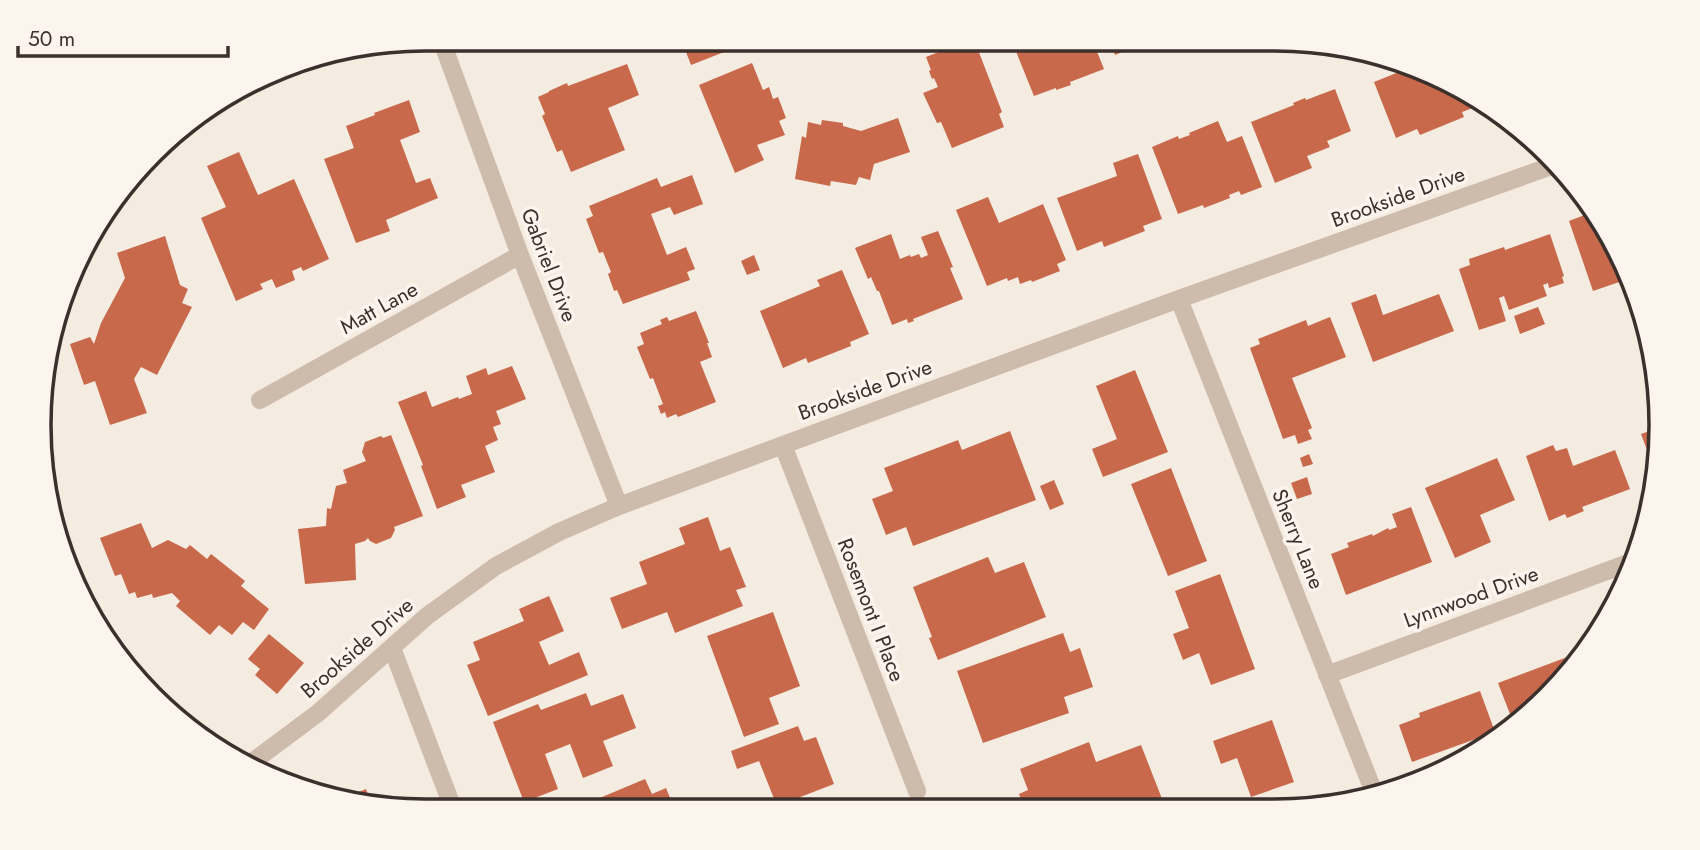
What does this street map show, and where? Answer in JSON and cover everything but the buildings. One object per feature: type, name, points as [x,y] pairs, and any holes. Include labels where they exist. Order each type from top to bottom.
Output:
[{"type":"street","name":"Gabriel Drive","points":[[446,51],[520,255],[619,506]]},
{"type":"street","name":"Brookside Drive","points":[[256,759],[318,713],[427,616],[496,566],[559,532],[619,506],[783,445],[1547,168]]},
{"type":"street","name":"Matt Lane","points":[[260,400],[520,255]]},
{"type":"street","name":"Sherry Lane","points":[[1179,299],[1371,786]]},
{"type":"street","name":"Rosemont I Place","points":[[783,445],[917,791]]},
{"type":"street","name":"Lynnwood Drive","points":[[1327,675],[1622,565]]},
{"type":"street","points":[[392,648],[449,799]]}]
